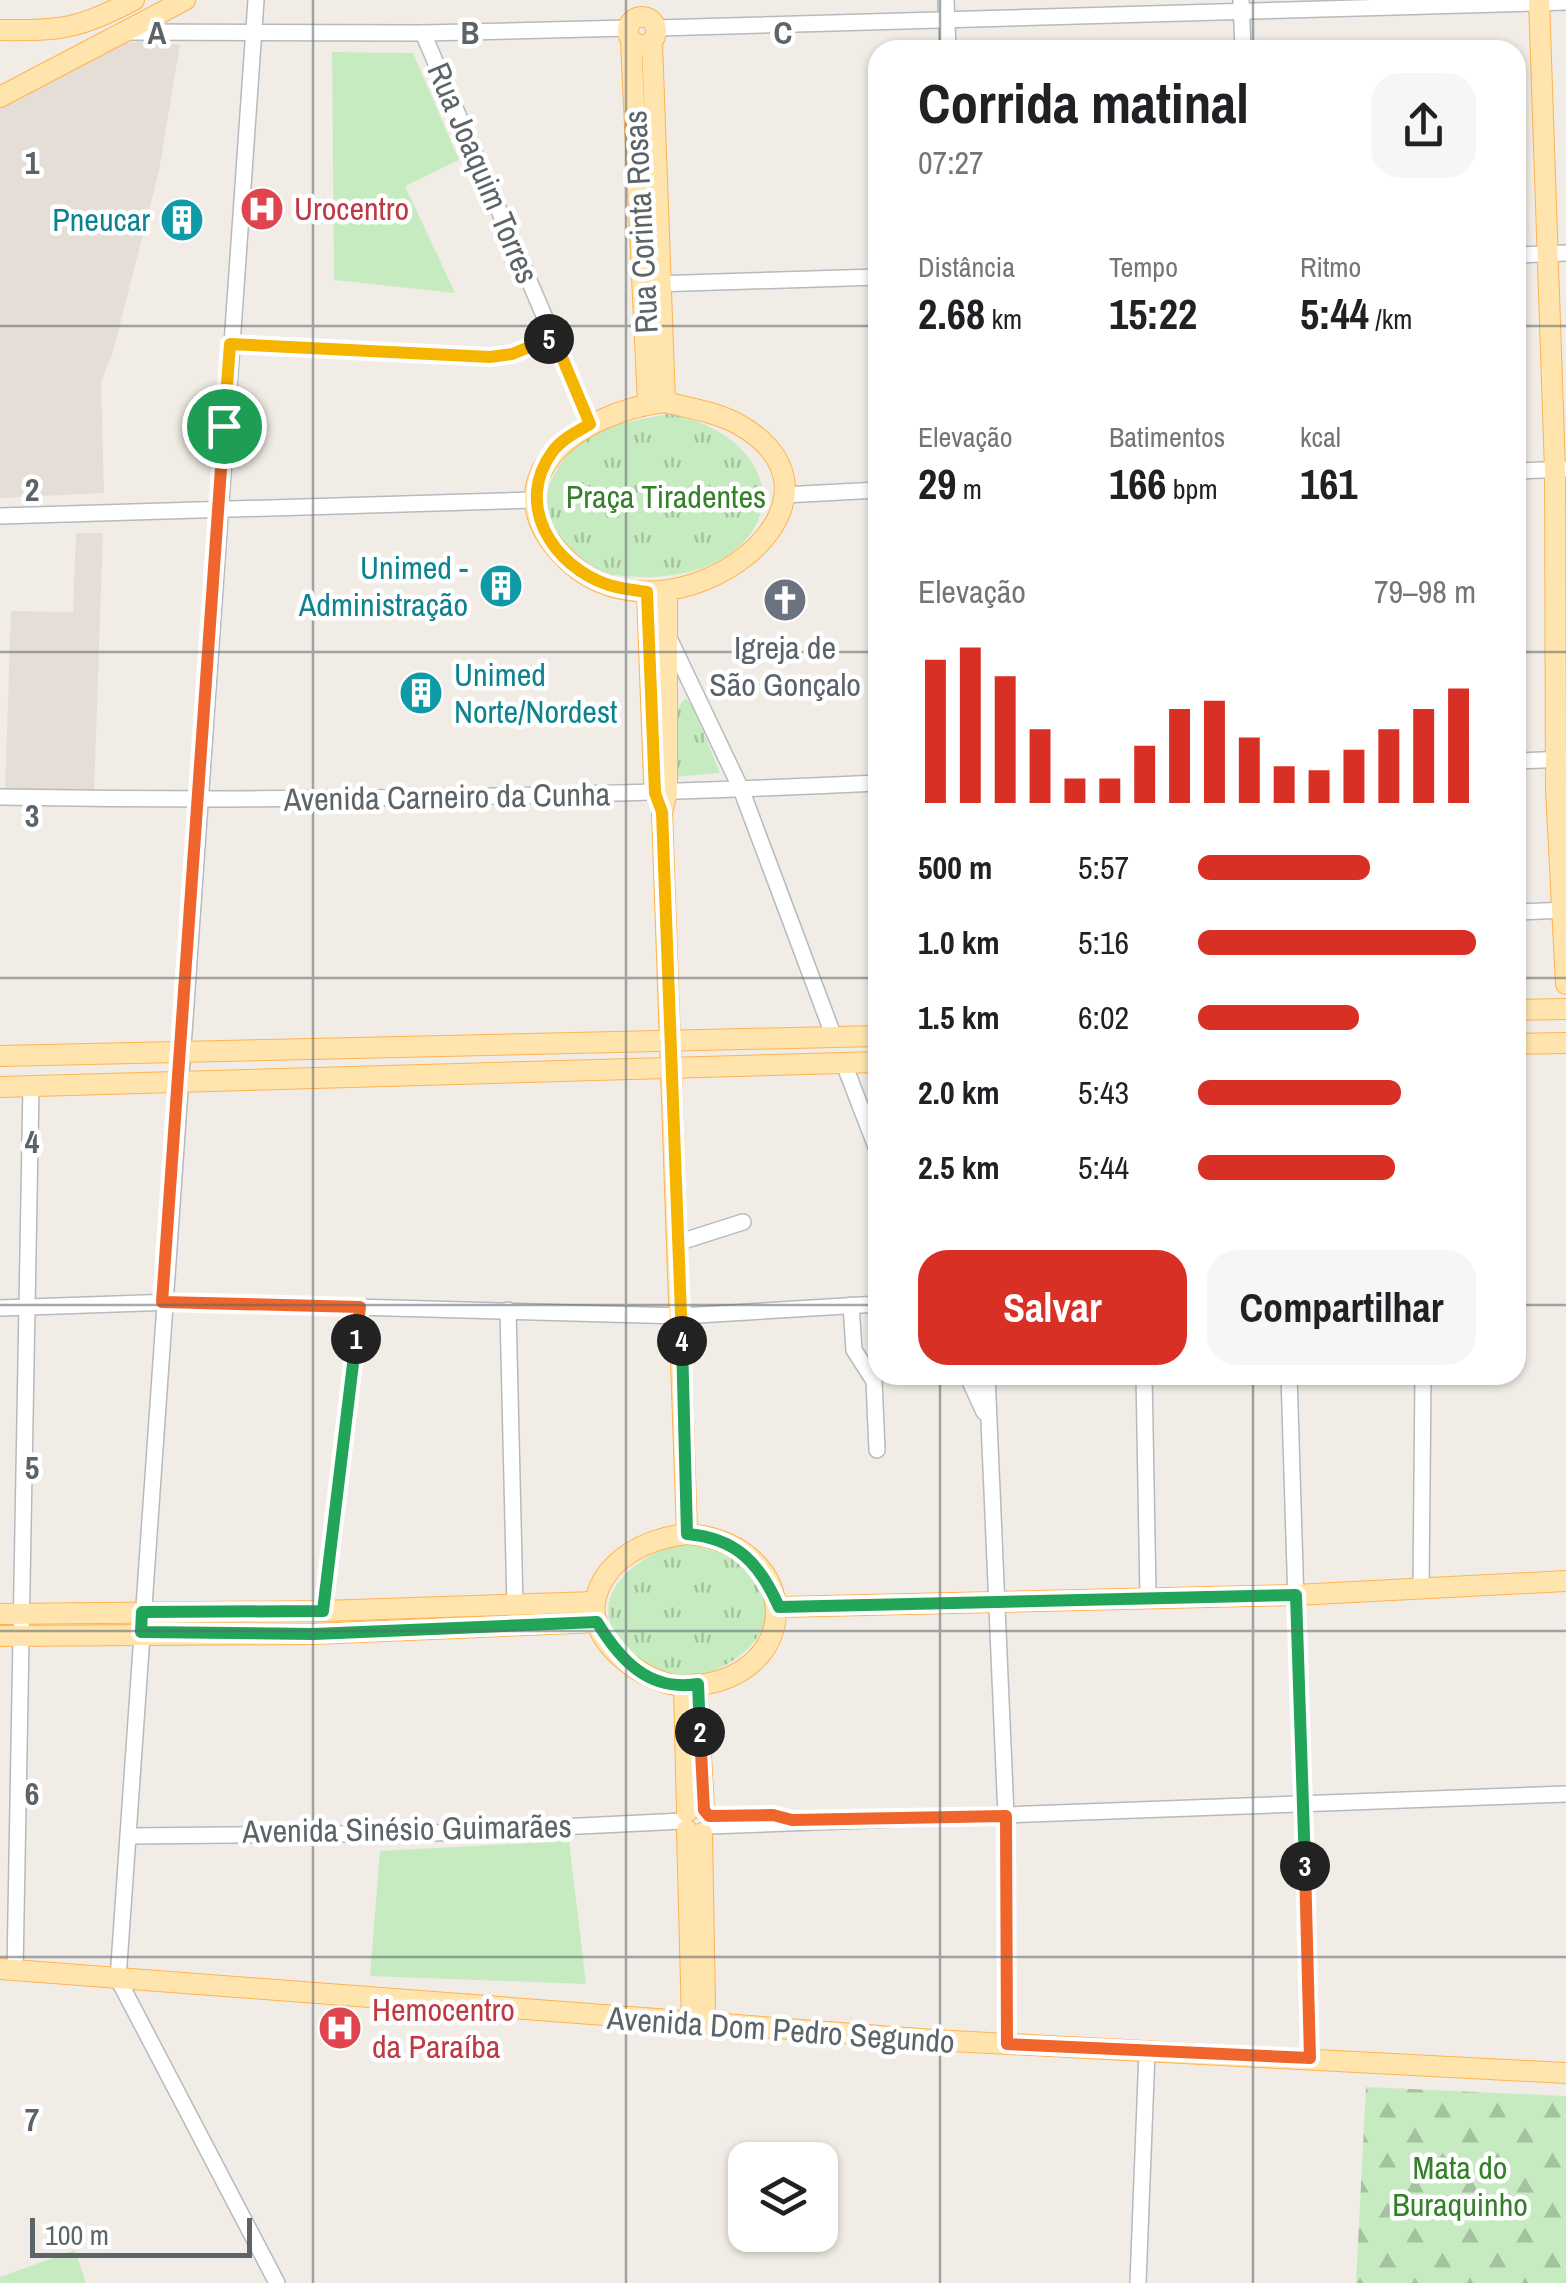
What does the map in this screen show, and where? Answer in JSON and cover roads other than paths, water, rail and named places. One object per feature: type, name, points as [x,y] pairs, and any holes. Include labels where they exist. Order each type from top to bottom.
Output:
[{"type":"main road","points":[[0,30],[61,30],[89,24],[134,0]]},
{"type":"main road","points":[[0,97],[185,0]]},
{"type":"main road","points":[[1540,1],[1556,253],[1566,984]]},
{"type":"main road","name":"Rua Corinta Rosas","points":[[642,26],[657,403]]},
{"type":"main road","points":[[657,403],[739,425],[774,460],[782,476],[784,495],[771,535],[756,550],[704,580],[657,592],[608,585],[573,566],[550,543],[534,500],[553,450],[590,424],[657,403]]},
{"type":"main road","points":[[657,592],[669,638],[661,799]]},
{"type":"main road","points":[[657,592],[668,1039],[687,1534]]},
{"type":"main road","points":[[1526,1010],[1566,1008]]},
{"type":"main road","points":[[0,1056],[868,1036]]},
{"type":"main road","points":[[1526,1044],[1566,1043]]},
{"type":"main road","points":[[0,1087],[868,1063]]},
{"type":"main road","points":[[687,1534],[718,1540],[748,1555],[766,1578],[779,1607],[771,1638],[751,1664],[690,1685],[663,1684],[634,1669],[612,1648],[596,1612],[610,1572],[631,1552],[657,1538],[687,1534]]},
{"type":"main road","points":[[779,1607],[1148,1595],[1296,1595],[1566,1581]]},
{"type":"main road","points":[[10,1636],[141,1622],[323,1611],[515,1606],[596,1612]]},
{"type":"main road","points":[[11,1614],[314,1634],[596,1612]]},
{"type":"main road","points":[[690,1685],[697,1821],[698,2023]]},
{"type":"main road","name":"Avenida Dom Pedro Segundo","points":[[8,1970],[1007,2044],[1566,2073]]},
{"type":"street","points":[[256,0],[197,800],[118,1979],[276,2283]]},
{"type":"street","points":[[946,0],[948,40]]},
{"type":"street","points":[[125,32],[423,33],[948,22],[1242,7],[1566,2]]},
{"type":"street","points":[[1242,7],[1244,40]]},
{"type":"street","name":"Rua Joaquim Torres","points":[[423,33],[590,424]]},
{"type":"street","points":[[1526,254],[1556,253]]},
{"type":"street","points":[[654,284],[868,276]]},
{"type":"street","points":[[230,344],[490,357],[512,354],[553,336]]},
{"type":"street","points":[[1526,471],[1561,470]]},
{"type":"street","points":[[784,495],[868,491]]},
{"type":"street","points":[[0,516],[534,500]]},
{"type":"street","points":[[669,638],[741,790],[834,1037]]},
{"type":"street","points":[[1526,761],[1561,759]]},
{"type":"street","name":"Avenida Carneiro da Cunha","points":[[0,797],[661,799],[741,790],[868,784]]},
{"type":"street","points":[[1526,912],[1564,910]]},
{"type":"street","points":[[844,1064],[868,1126]]},
{"type":"street","points":[[8,1970],[10,1636],[31,1086]]},
{"type":"street","points":[[678,1243],[743,1222]]},
{"type":"street","points":[[0,1308],[162,1302],[681,1316],[868,1304]]},
{"type":"street","points":[[851,1305],[854,1350],[868,1372]]},
{"type":"street","points":[[323,1611],[360,1307]]},
{"type":"street","points":[[508,1310],[515,1606]]},
{"type":"street","points":[[874,1385],[877,1450]]},
{"type":"street","points":[[971,1385],[988,1422]]},
{"type":"street","points":[[987,1385],[1006,1816],[1007,2044]]},
{"type":"street","points":[[1144,1385],[1148,1595]]},
{"type":"street","points":[[1289,1385],[1310,2058]]},
{"type":"street","points":[[1421,1586],[1423,1385]]},
{"type":"street","name":"Avenida Sinésio Guimarães","points":[[130,1836],[435,1833],[697,1821],[771,1826],[792,1820],[1006,1816],[1566,1794]]},
{"type":"street","points":[[1138,2283],[1147,2051]]},
{"type":"place","name":"Urocentro","points":[[262,209]]},
{"type":"place","name":"Pneucar","points":[[182,220]]},
{"type":"place","name":"Unimed - Administração","points":[[501,586]]},
{"type":"place","name":"Igreja de São Gonçalo","points":[[785,600]]},
{"type":"place","name":"Unimed Norte/Nordest","points":[[421,693]]},
{"type":"place","name":"Hemocentro da Paraíba","points":[[340,2028]]},
{"type":"park label","name":"Praça Tiradentes","points":[[666,497]]},
{"type":"park label","name":"Mata do Buraquinho","points":[[1460,2186]]}]
